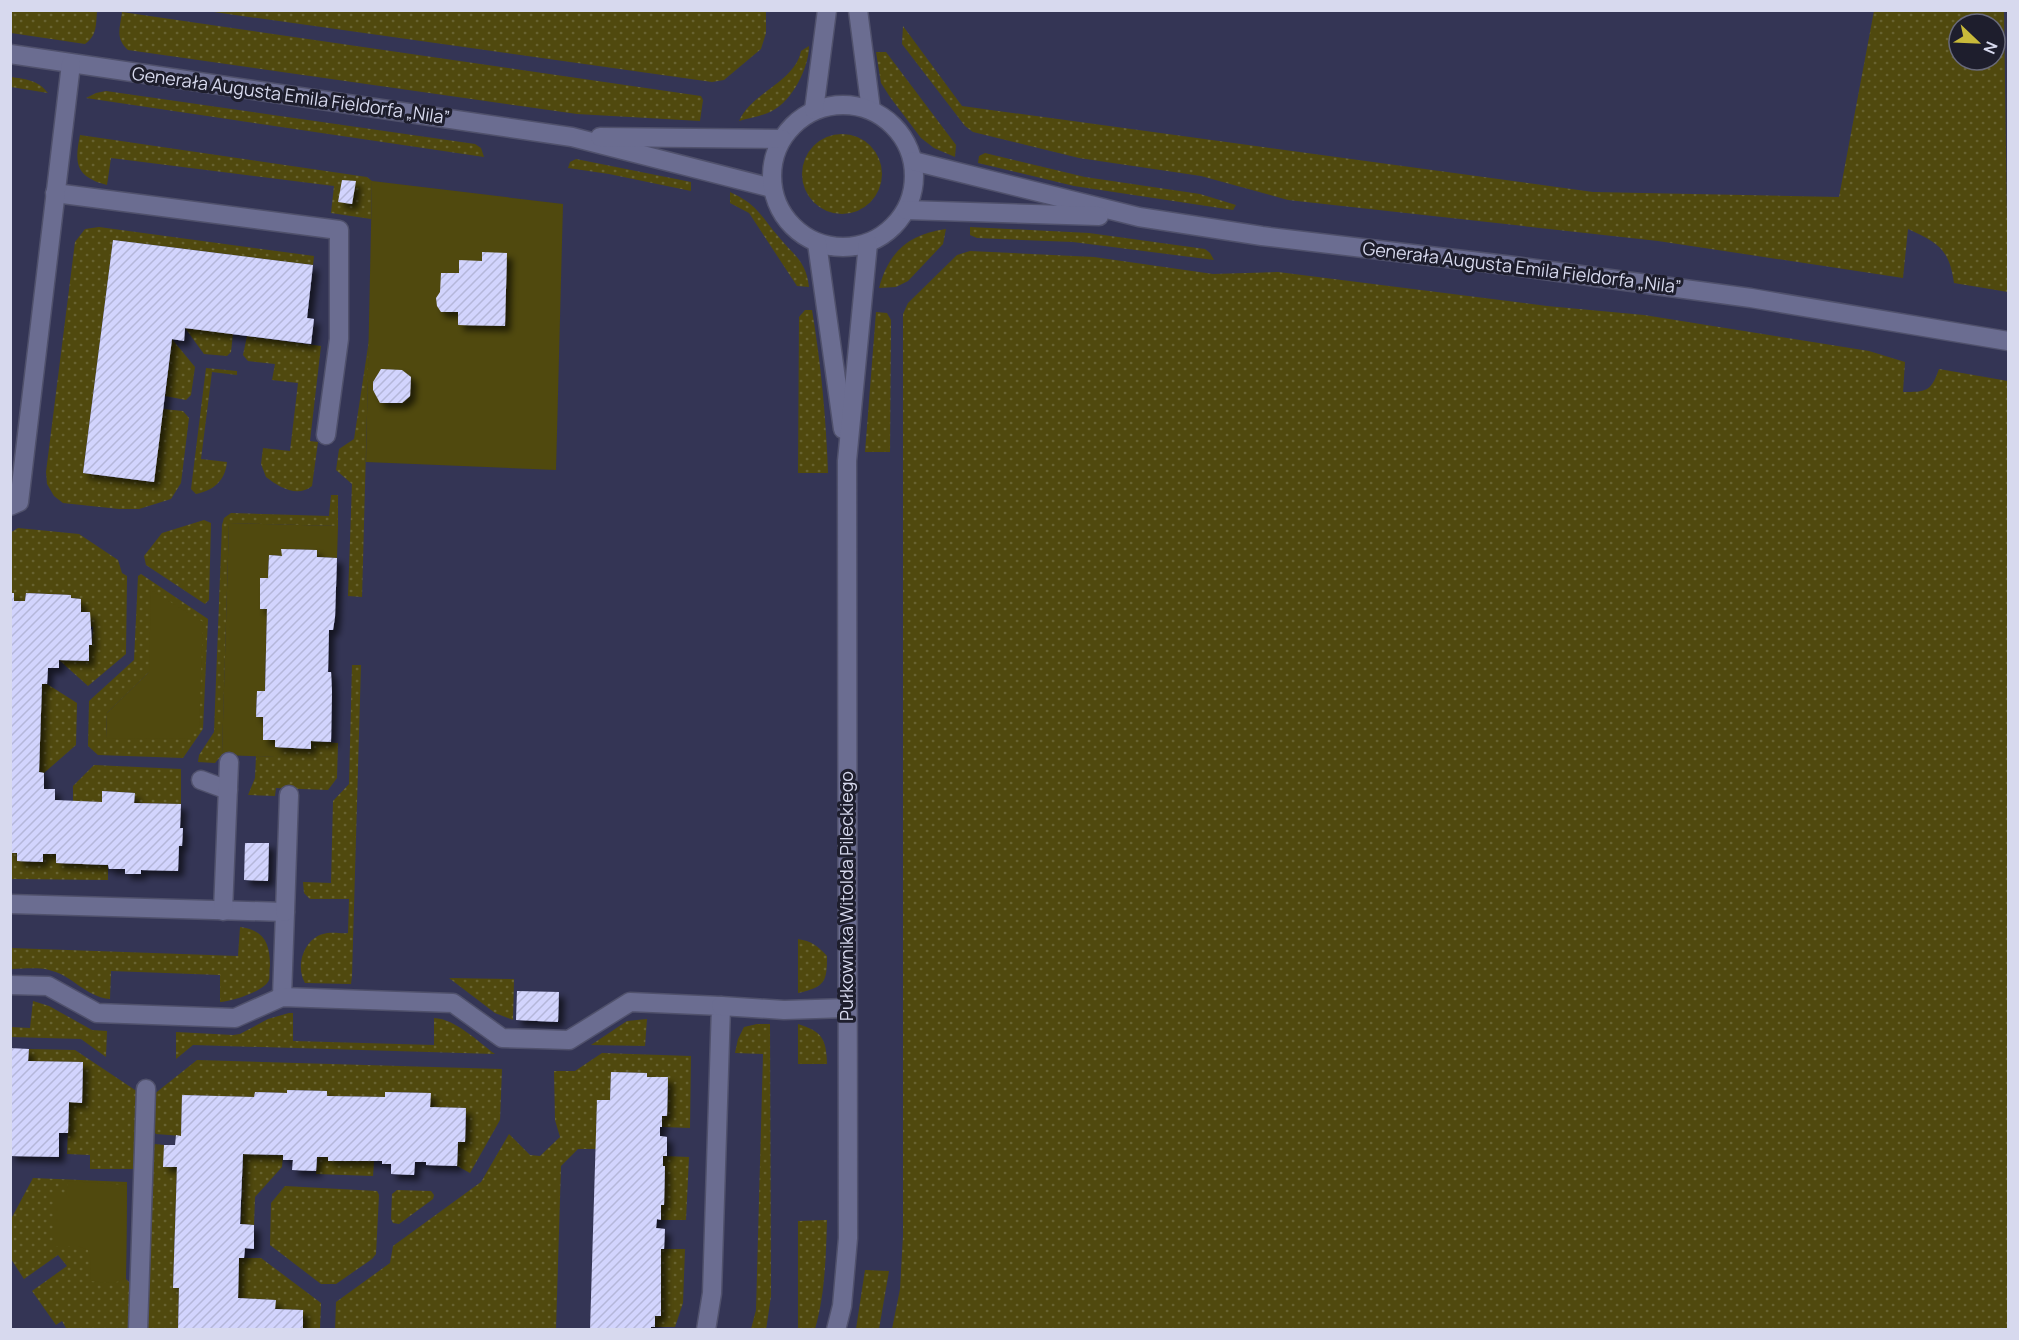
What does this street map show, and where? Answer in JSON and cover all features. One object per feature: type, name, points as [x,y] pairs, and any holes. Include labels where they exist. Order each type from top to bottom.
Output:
[{"type":"street","points":[[814,110],[827,10]]},
{"type":"street","points":[[858,10],[871,110]]},
{"type":"street","name":"Generała Augusta Emila Fieldorfa „Nila”","points":[[10,54],[572,137],[772,188]]},
{"type":"street","points":[[10,506],[18,502],[71,64]]},
{"type":"street","points":[[843,104],[871,110],[886,118],[908,145],[913,161],[912,195],[906,210],[895,224],[883,235],[868,243],[851,247],[834,247],[818,243],[801,234],[778,206],[772,188],[773,163],[782,139],[790,127],[814,110],[843,104]]},
{"type":"street","name":"Generała Augusta Emila Fieldorfa „Nila”","points":[[572,137],[782,139]]},
{"type":"street","name":"Generała Augusta Emila Fieldorfa „Nila”","points":[[913,161],[1139,218],[1262,236],[1514,266],[1751,298],[2008,341]]},
{"type":"street","points":[[55,194],[339,230],[339,339],[327,435]]},
{"type":"street","name":"Generała Augusta Emila Fieldorfa „Nila”","points":[[906,210],[1139,218]]},
{"type":"street","name":"Pułkownika Witolda Pileckiego","points":[[818,243],[847,461]]},
{"type":"street","name":"Pułkownika Witolda Pileckiego","points":[[836,1329],[842,1306],[848,1238],[847,461],[868,243]]},
{"type":"street","points":[[223,911],[229,762]]},
{"type":"street","points":[[201,780],[228,790]]},
{"type":"street","points":[[282,997],[289,795]]},
{"type":"street","points":[[10,904],[285,912]]},
{"type":"street","points":[[10,985],[48,986],[97,1013],[235,1018],[282,997],[453,1004],[502,1038],[559,1040],[569,1040],[630,1002],[784,1010],[847,1008]]},
{"type":"street","points":[[706,1329],[712,1282],[722,1006]]},
{"type":"street","points":[[138,1329],[146,1089]]},
{"type":"shaded area","points":[[11,10],[97,11],[95,29],[92,37],[85,44],[11,33]]},
{"type":"shaded area","points":[[766,10],[766,33],[761,49],[724,80],[712,82],[207,11]]},
{"type":"shaded area","points":[[1874,11],[2004,11],[1947,12],[1947,72],[2005,72],[2008,292],[1954,283],[1949,262],[1940,248],[1927,238],[1908,229],[1903,278],[1658,241],[1288,200],[1201,176],[1079,158],[973,132],[965,126],[902,44],[903,26],[962,106],[1593,192],[1839,197]]},
{"type":"shaded area","points":[[122,12],[701,96],[703,100],[700,121],[577,114],[128,50],[120,37]]},
{"type":"shaded area","points":[[809,46],[803,74],[786,100],[768,113],[739,121],[753,102],[791,71],[801,51]]},
{"type":"shaded area","points":[[876,52],[886,52],[956,145],[955,157],[934,148],[921,138],[890,97],[881,83]]},
{"type":"shaded area","points":[[10,77],[36,83],[48,93],[11,87]]},
{"type":"shaded area","points":[[106,91],[475,144],[481,148],[484,157],[86,98]]},
{"type":"shaded area","points":[[842,134],[857,137],[870,146],[879,159],[882,174],[879,189],[870,202],[857,211],[842,214],[827,211],[814,202],[805,189],[802,174],[805,159],[814,146],[827,137]]},
{"type":"shaded area","points":[[80,135],[367,177],[372,181],[371,219],[331,213],[334,186],[111,158],[107,185],[89,178],[80,168],[77,154]]},
{"type":"shaded area","points":[[985,153],[1085,177],[1200,194],[1236,205],[1233,210],[1074,186],[978,163],[979,156]]},
{"type":"shaded area","points":[[576,159],[691,182],[691,191],[568,168],[570,162]]},
{"type":"shaded area","points":[[372,181],[563,204],[556,470],[366,462]]},
{"type":"shaded area","points":[[730,192],[752,206],[798,258],[805,270],[809,287],[797,286],[749,213],[730,203]]},
{"type":"shaded area","points":[[99,227],[314,256],[313,265],[113,240],[83,473],[153,482],[163,409],[183,411],[189,418],[181,483],[171,499],[139,509],[63,503],[54,496],[47,484],[46,472],[75,242],[85,229]]},
{"type":"shaded area","points":[[970,227],[1089,233],[1205,249],[1214,260],[1073,242],[977,238],[970,235]]},
{"type":"shaded area","points":[[946,229],[943,244],[908,281],[896,287],[879,288],[888,264],[902,246],[921,235]]},
{"type":"shaded area","points":[[970,251],[1094,257],[1213,274],[1278,272],[1547,306],[1644,315],[1869,351],[1905,362],[1903,392],[1927,389],[1939,369],[2008,381],[2007,1329],[892,1329],[900,1289],[903,1236],[903,314],[908,303],[957,255]]},
{"type":"shaded area","points":[[805,310],[812,310],[815,330],[823,391],[828,473],[798,473],[799,317]]},
{"type":"shaded area","points":[[876,312],[887,313],[891,320],[890,452],[865,452]]},
{"type":"shaded area","points":[[185,328],[233,334],[231,352],[227,356],[204,354]]},
{"type":"shaded area","points":[[247,336],[321,346],[310,441],[318,442],[312,486],[306,489],[288,490],[266,477],[261,464],[263,448],[290,451],[298,383],[272,380],[275,364],[248,361],[243,355]]},
{"type":"shaded area","points":[[172,339],[195,367],[191,395],[186,400],[165,396]]},
{"type":"shaded area","points":[[369,340],[362,597],[348,596],[352,484],[336,470],[339,449],[354,439]]},
{"type":"shaded area","points":[[206,368],[237,371],[237,375],[212,372],[201,459],[227,462],[218,484],[196,494],[191,489]]},
{"type":"shaded area","points":[[331,495],[338,495],[338,526],[229,523],[222,755],[215,763],[198,762],[199,755],[214,732],[224,518],[231,513],[329,516]]},
{"type":"shaded area","points":[[204,520],[211,523],[209,600],[205,604],[146,565],[144,556],[162,533]]},
{"type":"shaded area","points":[[229,523],[338,526],[337,558],[317,557],[317,550],[282,549],[282,556],[269,555],[268,578],[260,578],[260,609],[267,609],[265,691],[257,691],[256,716],[263,717],[263,740],[275,740],[275,757],[222,755]]},
{"type":"shaded area","points":[[18,528],[79,534],[118,560],[122,573],[127,576],[126,654],[88,686],[59,660],[89,661],[89,645],[92,644],[93,627],[90,626],[90,612],[81,612],[81,599],[71,598],[70,595],[26,593],[25,601],[14,601],[14,593],[11,593],[10,533]]},
{"type":"shaded area","points":[[141,574],[208,619],[203,729],[183,758],[98,755],[88,746],[89,701],[134,660],[138,576]],"holes":[[[149,672],[106,738],[107,713]]]},
{"type":"shaded area","points":[[151,590],[203,622],[199,726],[189,739],[106,738],[107,713],[149,672]]},
{"type":"shaded area","points":[[352,665],[361,665],[351,984],[305,983],[301,961],[311,941],[326,933],[348,933],[349,899],[310,899],[304,893],[303,882],[331,883],[333,801],[349,784]]},
{"type":"shaded area","points":[[42,684],[47,684],[77,703],[76,745],[44,773],[39,772]]},
{"type":"shaded area","points":[[311,741],[338,743],[337,778],[328,790],[276,788],[275,796],[248,795],[255,778],[256,756],[274,757],[275,747],[310,749]]},
{"type":"shaded area","points":[[94,765],[181,769],[181,804],[134,803],[135,793],[102,791],[102,802],[73,801],[73,786]]},
{"type":"shaded area","points":[[10,853],[17,853],[17,861],[42,862],[43,854],[56,854],[56,863],[108,865],[108,880],[11,879]]},
{"type":"shaded area","points":[[240,927],[255,931],[267,944],[270,958],[269,980],[255,992],[225,1002],[220,1002],[220,975],[111,971],[110,999],[94,994],[65,976],[49,970],[11,969],[11,948],[238,956]]},
{"type":"shaded area","points":[[798,939],[814,944],[827,956],[823,982],[819,986],[798,993]]},
{"type":"shaded area","points":[[449,978],[514,979],[513,1020],[495,1013]]},
{"type":"shaded area","points":[[33,1001],[49,1006],[92,1030],[107,1031],[106,1057],[81,1039],[11,1037],[11,1027],[30,1028]]},
{"type":"shaded area","points":[[293,1013],[293,1041],[434,1045],[434,1018],[450,1022],[495,1054],[193,1045],[176,1059],[176,1032],[240,1034],[268,1019]]},
{"type":"shaded area","points":[[647,1019],[645,1046],[591,1045],[627,1021]]},
{"type":"shaded area","points":[[770,1024],[771,1296],[766,1330],[751,1329],[756,1310],[763,1054],[735,1053],[744,1027]]},
{"type":"shaded area","points":[[798,1024],[813,1030],[822,1038],[826,1048],[827,1064],[798,1064]]},
{"type":"shaded area","points":[[29,1049],[75,1050],[138,1092],[135,1166],[133,1169],[90,1169],[90,1155],[67,1154],[69,1102],[82,1102],[83,1062],[28,1061]]},
{"type":"shaded area","points":[[602,1053],[691,1056],[690,1128],[662,1127],[662,1116],[667,1115],[668,1077],[647,1077],[647,1073],[611,1072],[610,1100],[597,1100],[596,1149],[578,1149],[561,1166],[556,1329],[335,1330],[336,1302],[390,1263],[393,1246],[481,1182],[509,1134],[530,1155],[540,1156],[560,1137],[555,1120],[554,1071],[575,1071]]},
{"type":"shaded area","points":[[197,1060],[502,1069],[500,1120],[470,1173],[457,1166],[458,1142],[465,1142],[466,1108],[430,1107],[430,1093],[385,1092],[385,1097],[327,1096],[327,1091],[288,1090],[287,1093],[255,1092],[254,1097],[182,1095],[181,1136],[156,1134],[153,1130],[153,1095]]},
{"type":"shaded area","points":[[155,1144],[164,1145],[164,1167],[177,1167],[173,1287],[179,1288],[178,1329],[146,1330],[151,1149]]},
{"type":"shaded area","points":[[243,1154],[283,1155],[282,1167],[255,1197],[254,1225],[241,1224]]},
{"type":"shaded area","points":[[663,1156],[689,1157],[686,1220],[661,1220],[661,1205],[664,1205]]},
{"type":"shaded area","points":[[317,1157],[328,1157],[328,1161],[374,1161],[373,1176],[316,1174]]},
{"type":"shaded area","points":[[33,1178],[127,1182],[126,1279],[130,1283],[129,1329],[65,1329],[62,1321],[56,1325],[32,1291],[67,1266],[58,1255],[24,1279],[11,1259],[10,1221]]},
{"type":"shaded area","points":[[68,1181],[127,1185],[126,1277],[122,1280],[109,1283],[90,1281],[91,1260],[88,1250],[78,1246],[54,1246],[54,1195],[66,1195]]},
{"type":"shaded area","points":[[285,1186],[377,1191],[379,1195],[376,1254],[336,1284],[321,1284],[270,1245],[271,1203]]},
{"type":"shaded area","points":[[397,1190],[431,1191],[434,1195],[433,1199],[399,1224],[393,1223],[391,1219],[392,1194]]},
{"type":"shaded area","points":[[827,1220],[823,1289],[815,1329],[798,1329],[798,1221]]},
{"type":"shaded area","points":[[661,1249],[685,1249],[683,1303],[675,1327],[655,1327],[655,1316],[661,1315]]},
{"type":"shaded area","points":[[239,1258],[261,1258],[321,1303],[320,1329],[303,1329],[303,1310],[275,1309],[275,1300],[238,1298]]},
{"type":"shaded area","points":[[865,1270],[889,1271],[879,1329],[856,1329]]},
{"type":"building","points":[[342,180],[356,181],[352,204],[338,202]]},
{"type":"building","points":[[113,240],[313,265],[307,318],[314,319],[311,344],[185,328],[184,341],[172,339],[154,482],[83,473]]},
{"type":"building","points":[[482,252],[507,253],[505,326],[458,325],[458,312],[441,312],[437,306],[436,298],[440,292],[441,273],[459,273],[459,260],[482,261]]},
{"type":"building","points":[[381,369],[402,370],[411,377],[410,396],[402,403],[380,403],[373,390],[373,382]]},
{"type":"building","points":[[281,549],[317,550],[317,557],[337,558],[335,617],[333,630],[329,630],[328,672],[331,672],[332,692],[331,742],[311,741],[311,749],[275,747],[275,740],[263,740],[263,717],[256,717],[257,691],[265,691],[267,609],[260,609],[260,578],[268,578],[269,555],[282,556]]},
{"type":"building","points":[[10,593],[14,593],[14,601],[25,601],[26,593],[71,595],[71,598],[81,599],[81,612],[90,612],[92,645],[89,645],[89,661],[59,660],[59,668],[48,668],[47,684],[42,684],[39,772],[44,773],[44,789],[55,789],[55,800],[102,802],[102,791],[135,793],[134,803],[181,804],[180,828],[183,828],[182,846],[179,846],[178,871],[141,870],[141,874],[125,874],[125,869],[109,869],[108,865],[56,863],[56,854],[43,854],[43,862],[17,861],[17,853],[10,853]]},
{"type":"building","points":[[245,843],[269,843],[268,881],[244,880]]},
{"type":"building","points":[[517,991],[559,992],[558,1022],[516,1020]]},
{"type":"building","points":[[10,1048],[29,1049],[28,1061],[83,1062],[82,1103],[69,1102],[68,1133],[59,1133],[59,1157],[10,1156]]},
{"type":"building","points":[[611,1072],[647,1073],[647,1077],[668,1077],[667,1116],[662,1116],[662,1127],[660,1127],[660,1136],[667,1137],[667,1156],[663,1156],[664,1205],[661,1205],[661,1220],[657,1219],[656,1228],[665,1229],[664,1249],[661,1249],[661,1316],[655,1316],[655,1327],[651,1327],[651,1330],[590,1330],[597,1100],[610,1100]]},
{"type":"building","points":[[287,1090],[327,1091],[327,1096],[385,1097],[385,1092],[431,1093],[430,1107],[466,1108],[465,1142],[458,1142],[457,1166],[426,1165],[426,1162],[415,1162],[414,1175],[391,1174],[391,1164],[382,1164],[382,1161],[328,1161],[328,1157],[317,1157],[316,1171],[292,1170],[293,1160],[283,1160],[283,1155],[243,1154],[240,1224],[254,1225],[254,1249],[245,1248],[244,1258],[239,1258],[238,1298],[276,1300],[275,1309],[303,1310],[303,1330],[178,1330],[179,1288],[173,1288],[177,1167],[163,1167],[164,1145],[175,1145],[176,1135],[181,1136],[182,1095],[254,1097],[255,1092],[287,1093]]}]
